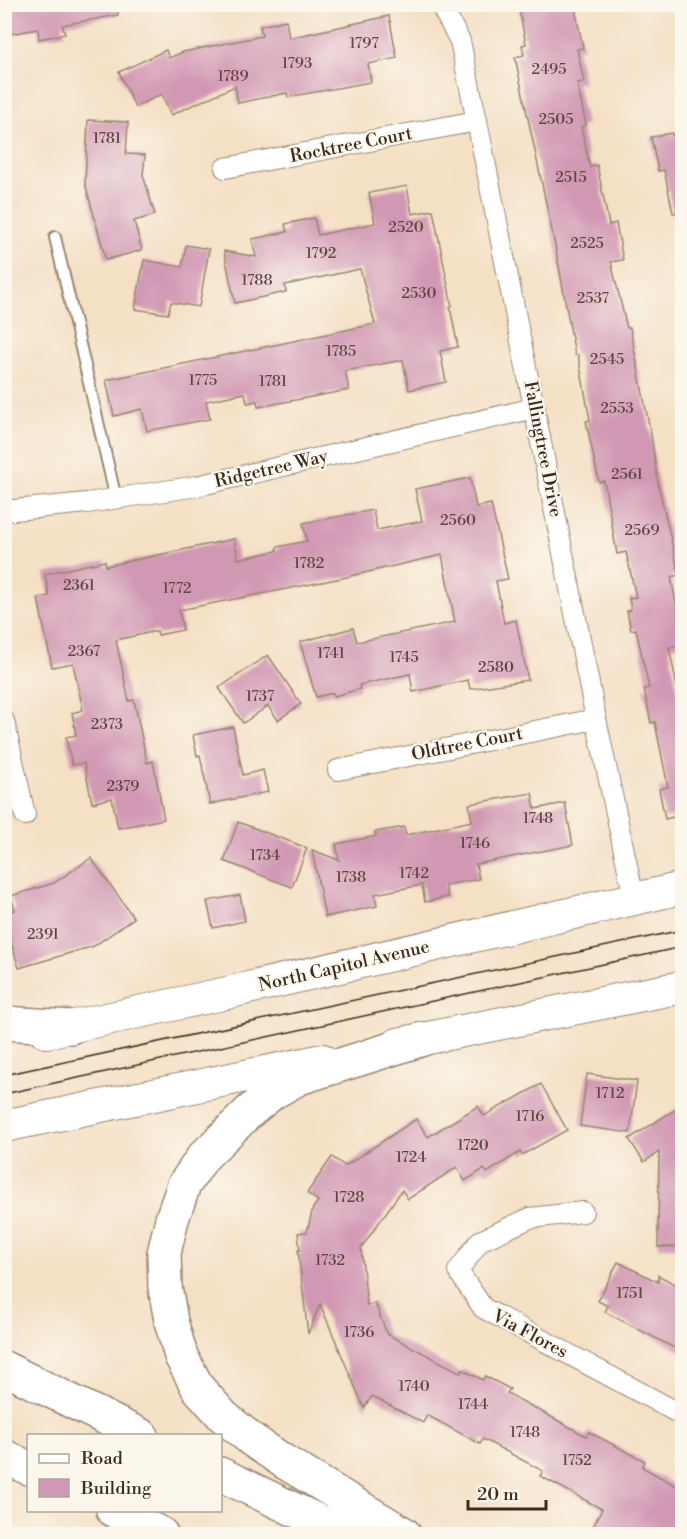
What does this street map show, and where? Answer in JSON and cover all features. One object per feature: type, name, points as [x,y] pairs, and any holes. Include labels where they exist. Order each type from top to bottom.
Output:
[{"type":"highway","points":[[4,1023],[71,1027]]},
{"type":"highway","points":[[404,1534],[252,1440],[223,1416],[198,1388],[181,1356],[171,1321],[165,1287],[164,1253],[172,1219],[184,1185],[202,1157],[256,1106],[272,1093],[299,1078],[423,1039]]},
{"type":"highway","points":[[4,1368],[138,1434]]},
{"type":"highway","points":[[4,1456],[27,1468]]},
{"type":"highway","points":[[222,1475],[345,1534]]},
{"type":"highway","points":[[117,1512],[161,1534]]},
{"type":"main road","name":"North Capitol Avenue","points":[[4,1039],[218,995],[682,888]]},
{"type":"main road","points":[[4,1126],[682,987]]},
{"type":"street","name":"Fallingtree Drive","points":[[441,4],[460,41],[634,898]]},
{"type":"street","name":"Rocktree Court","points":[[225,168],[477,121]]},
{"type":"street","name":"Ridgetree Way","points":[[4,511],[116,499],[197,486],[535,408]]},
{"type":"street","name":"Oldtree Court","points":[[338,770],[596,719]]},
{"type":"street","points":[[4,722],[25,815]]},
{"type":"street","name":"Via Flores","points":[[584,1212],[530,1218],[510,1227],[480,1242],[458,1271],[483,1308],[682,1415]]},
{"type":"lane","points":[[55,237],[116,499]]},
{"type":"building","points":[[4,4],[117,4],[118,15],[62,25],[65,34],[39,39],[38,29],[4,35]]},
{"type":"building","points":[[518,4],[574,4],[583,48],[577,49],[584,82],[577,83],[586,125],[581,127],[590,167],[597,165],[609,225],[616,223],[623,260],[611,262],[627,328],[630,328],[658,483],[679,575],[671,577],[682,645],[669,647],[679,697],[682,696],[682,815],[665,819],[659,789],[668,787],[655,722],[651,723],[644,689],[649,688],[636,629],[631,630],[627,611],[631,610],[629,598],[636,597],[626,552],[617,554],[604,481],[599,482],[586,421],[590,420],[578,355],[575,355],[556,250],[515,57],[524,55],[522,45],[526,44]]},
{"type":"building","points":[[389,16],[397,58],[368,64],[371,82],[288,97],[287,93],[238,103],[235,86],[171,115],[162,94],[135,107],[119,72],[166,50],[169,58],[183,52],[262,36],[260,26],[286,20],[289,38]]},
{"type":"building","points":[[88,120],[128,122],[126,154],[145,155],[143,175],[155,215],[134,221],[142,250],[106,260],[85,183]]},
{"type":"building","points":[[672,133],[672,135],[682,133],[682,212],[673,213],[664,170],[658,171],[651,137]]},
{"type":"building","points":[[407,186],[412,214],[433,210],[458,347],[440,351],[446,382],[409,390],[403,360],[345,371],[349,390],[258,407],[257,401],[247,403],[245,393],[206,401],[210,419],[147,431],[142,409],[114,416],[106,380],[375,324],[360,269],[285,285],[286,292],[235,303],[224,251],[256,257],[252,239],[287,232],[285,224],[314,218],[318,235],[375,223],[369,193]]},
{"type":"building","points":[[186,245],[209,249],[199,307],[171,302],[168,314],[135,309],[144,260],[182,267]]},
{"type":"building","points":[[470,478],[476,507],[491,504],[508,579],[496,581],[504,623],[516,620],[528,680],[470,689],[468,680],[413,692],[410,674],[359,685],[360,689],[334,696],[333,693],[316,697],[300,642],[353,628],[357,642],[455,622],[442,555],[342,578],[179,610],[183,630],[158,635],[157,631],[116,640],[129,701],[134,700],[147,763],[153,761],[164,819],[118,828],[112,798],[92,803],[84,763],[72,765],[66,737],[76,735],[72,713],[83,710],[73,663],[52,667],[38,598],[49,596],[45,574],[105,561],[106,566],[234,539],[238,559],[277,551],[277,547],[307,541],[303,523],[373,510],[377,530],[422,521],[415,489]]},
{"type":"building","points":[[268,655],[301,704],[278,720],[268,706],[243,723],[219,688]]},
{"type":"building","points":[[233,727],[243,775],[263,770],[268,792],[210,804],[200,755],[197,756],[193,735]]},
{"type":"building","points":[[532,793],[535,809],[565,803],[573,845],[476,864],[479,879],[445,885],[448,897],[425,902],[422,885],[375,894],[377,906],[325,917],[312,850],[339,860],[336,844],[376,836],[375,832],[404,827],[406,835],[472,821],[469,804]]},
{"type":"building","points":[[238,822],[307,848],[292,887],[224,861]]},
{"type":"building","points":[[91,858],[134,918],[94,946],[19,968],[4,919],[4,913],[15,910],[11,896],[54,883]]},
{"type":"building","points":[[240,895],[245,921],[213,928],[207,901]]},
{"type":"building","points":[[587,1074],[637,1081],[630,1133],[580,1126]]},
{"type":"building","points":[[541,1084],[567,1130],[522,1155],[520,1152],[487,1173],[484,1169],[465,1181],[457,1167],[408,1199],[402,1190],[361,1248],[367,1306],[375,1303],[387,1334],[461,1373],[462,1369],[483,1380],[485,1376],[510,1389],[507,1393],[586,1436],[589,1432],[645,1461],[642,1467],[682,1489],[682,1534],[607,1534],[593,1527],[602,1509],[540,1476],[543,1471],[483,1439],[480,1444],[427,1415],[423,1423],[372,1396],[364,1408],[320,1304],[308,1334],[298,1233],[307,1232],[313,1208],[318,1201],[307,1193],[332,1157],[345,1166],[416,1119],[428,1137],[478,1106],[484,1116]]},
{"type":"building","points":[[682,1105],[682,1247],[658,1247],[659,1152],[644,1162],[629,1139]]},
{"type":"building","points":[[618,1262],[658,1282],[658,1275],[682,1288],[682,1352],[605,1312],[608,1306],[598,1301]]},
{"type":"tram line","points":[[4,1075],[682,930]]},
{"type":"tram line","points":[[4,1094],[682,947]]}]
